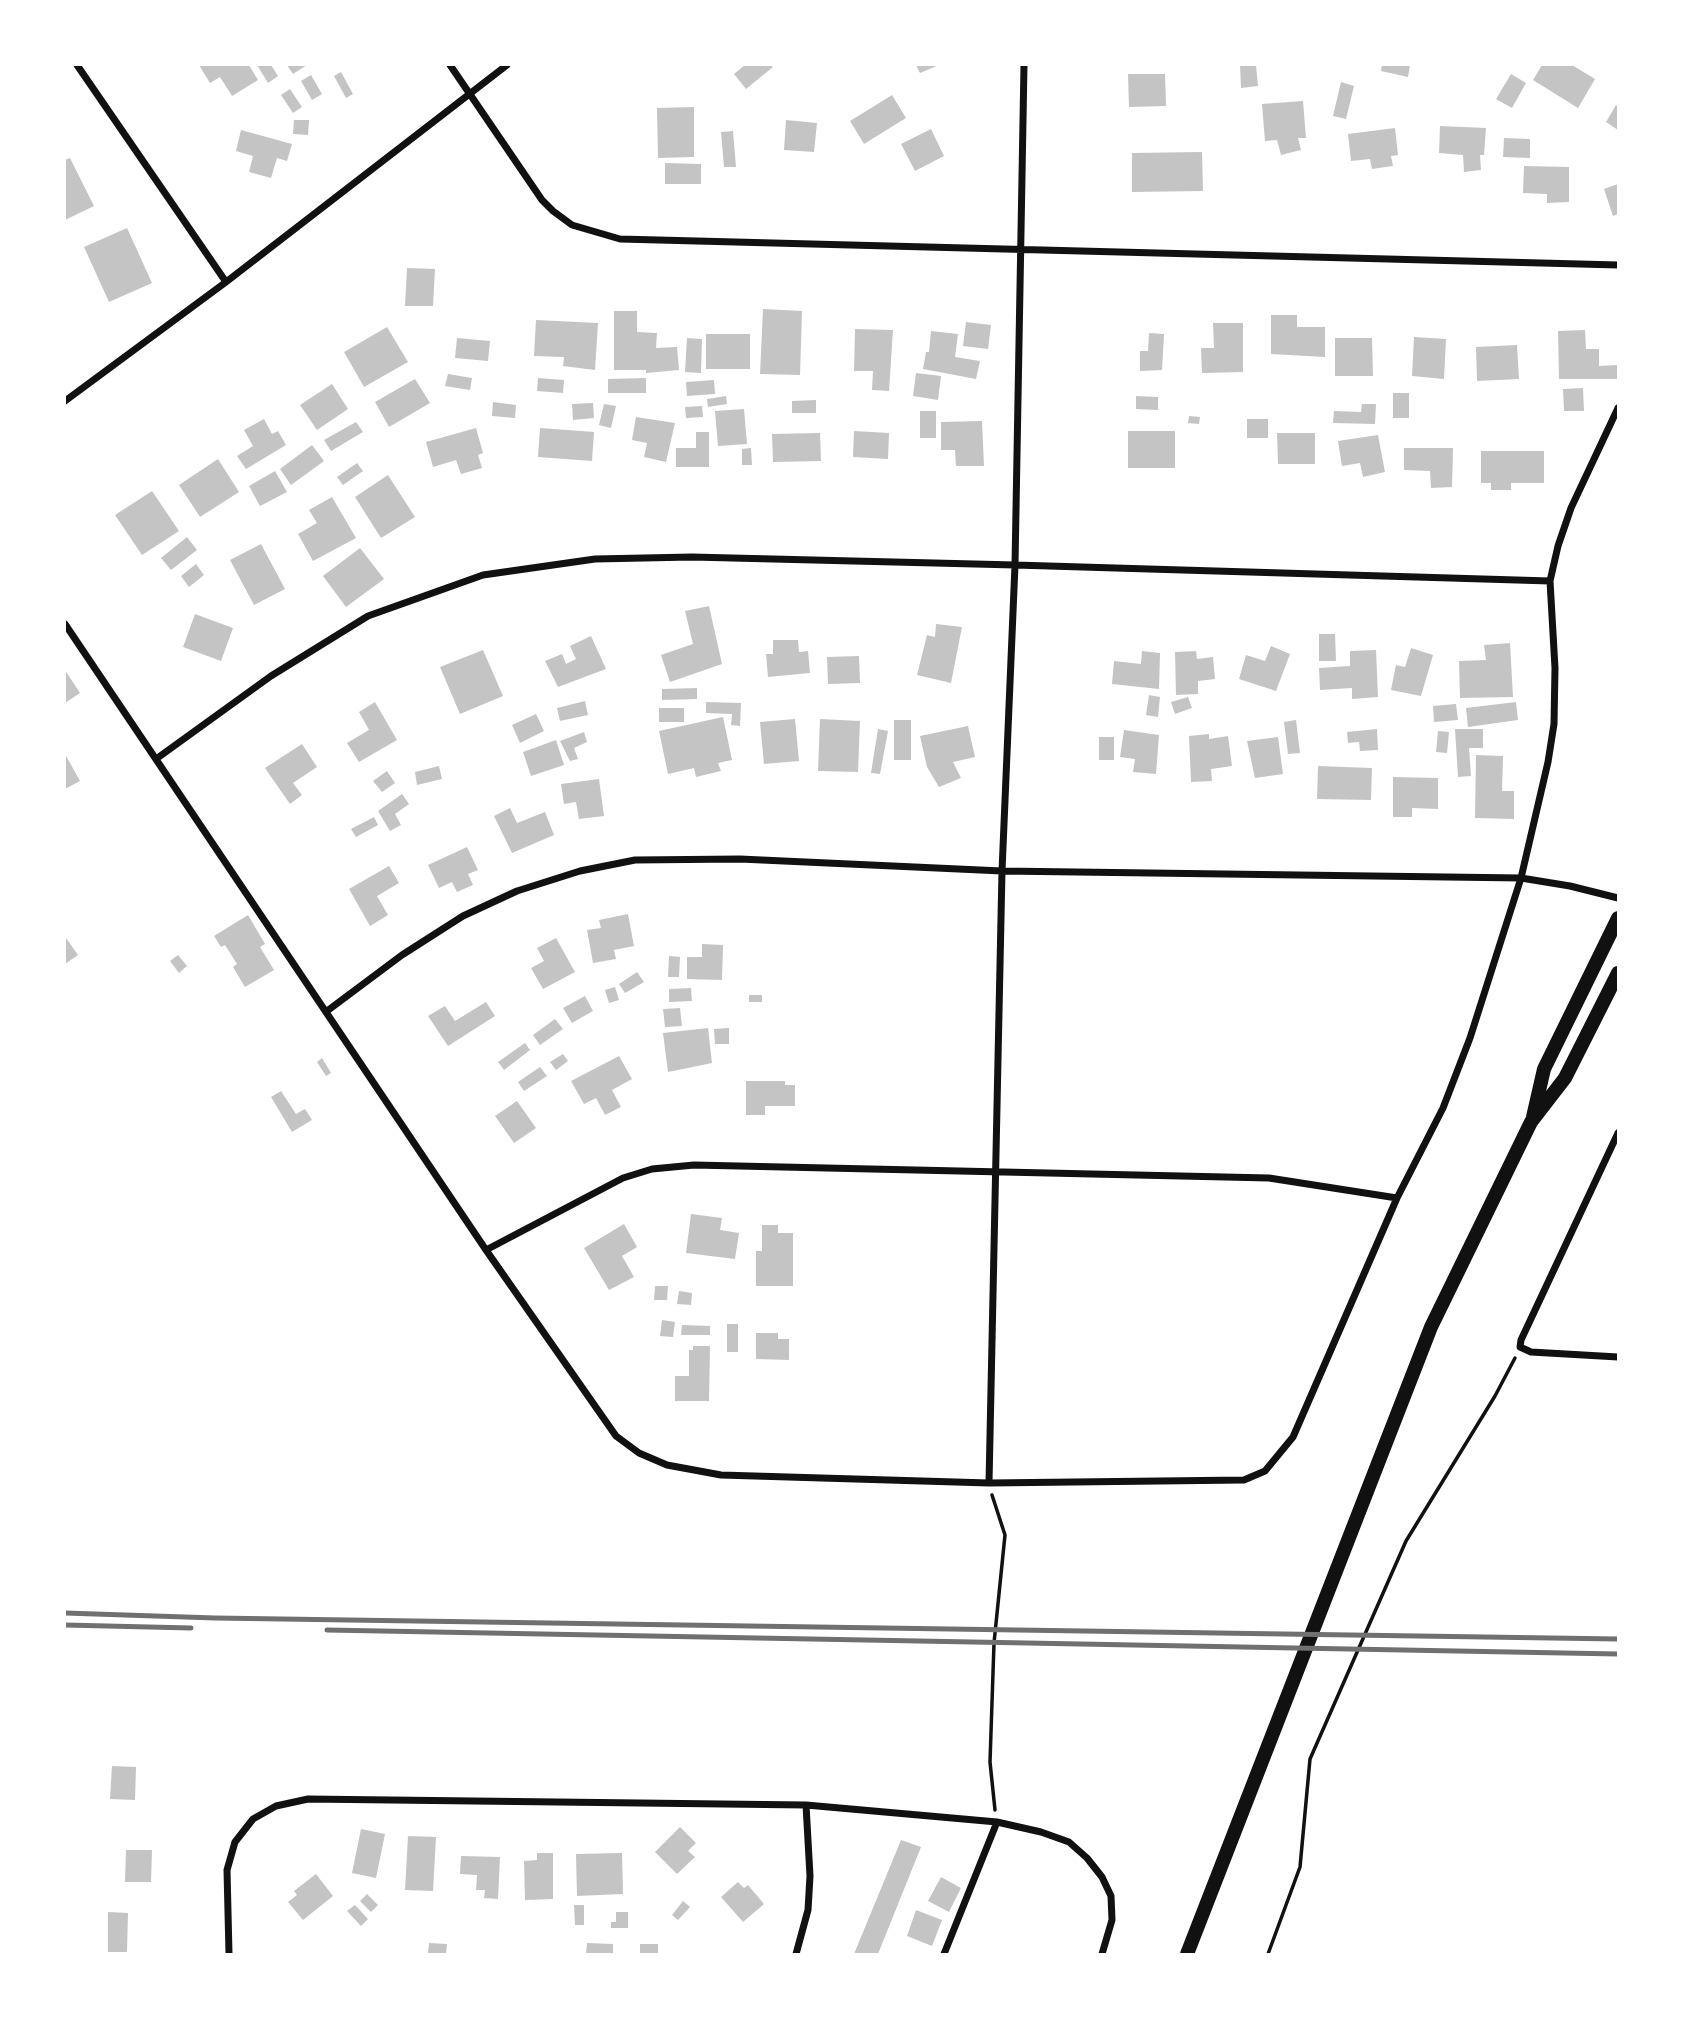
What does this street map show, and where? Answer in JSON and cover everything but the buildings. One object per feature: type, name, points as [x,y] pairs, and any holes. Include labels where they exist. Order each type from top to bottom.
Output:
[{"type":"main road","points":[[1531,1122],[1544,1069],[1618,918]]},
{"type":"main road","points":[[1187,1954],[1325,1606],[1431,1327],[1531,1122],[1565,1078],[1618,973]]},
{"type":"street","points":[[77,65],[226,282]]},
{"type":"street","points":[[450,65],[542,200],[572,225],[592,233],[643,241],[1618,265]]},
{"type":"street","points":[[65,401],[226,282],[507,65]]},
{"type":"street","points":[[989,1483],[998,1174],[1002,871],[1015,565],[1023,250],[1024,65]]},
{"type":"street","points":[[65,624],[486,1250],[616,1436],[639,1453],[667,1465],[721,1475],[989,1483],[1244,1480],[1265,1471],[1278,1459],[1293,1437],[1397,1198],[1447,1096],[1470,1038],[1521,878],[1548,762],[1554,724],[1556,668],[1550,581],[1558,546],[1571,508],[1618,408]]},
{"type":"street","points":[[156,759],[271,676],[368,616],[483,575],[609,558],[1015,565],[1550,581]]},
{"type":"street","points":[[327,1011],[402,955],[463,916],[517,891],[580,871],[635,860],[740,859],[1002,871],[1521,878],[1618,898]]},
{"type":"street","points":[[1618,1133],[1521,1340],[1520,1348],[1531,1353],[1618,1357]]},
{"type":"street","points":[[486,1250],[624,1178],[652,1169],[694,1165],[998,1174],[1269,1178],[1397,1198]]},
{"type":"street","points":[[229,1954],[228,1870],[234,1842],[253,1819],[276,1806],[307,1799],[806,1805],[997,1822],[1041,1832],[1069,1842],[1087,1857],[1102,1877],[1111,1896],[1112,1920],[1102,1954]]},
{"type":"street","points":[[796,1954],[808,1910],[810,1876],[806,1805]]},
{"type":"street","points":[[944,1954],[997,1822]]},
{"type":"path","points":[[1268,1954],[1300,1867],[1310,1759],[1406,1541],[1495,1396],[1520,1348]]},
{"type":"path","points":[[989,1483],[1005,1535],[994,1643],[990,1749],[997,1822]]},
{"type":"railway","points":[[65,1613],[215,1618],[1618,1639]]},
{"type":"railway","points":[[65,1625],[191,1628]]},
{"type":"railway","points":[[327,1630],[1618,1654]]}]
